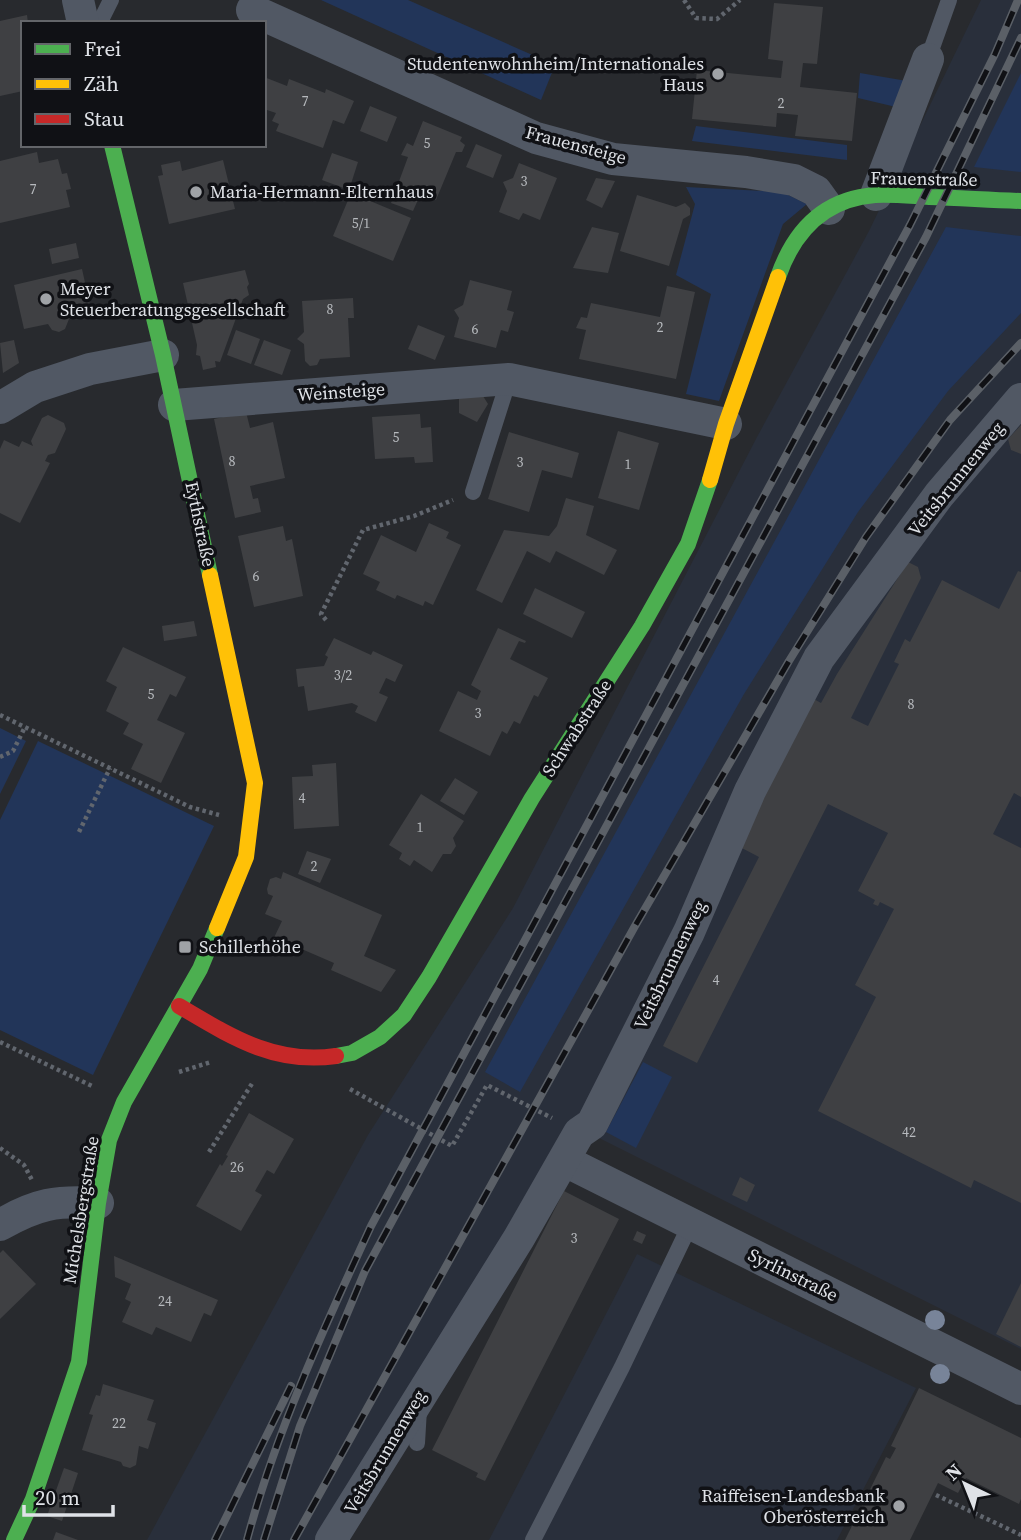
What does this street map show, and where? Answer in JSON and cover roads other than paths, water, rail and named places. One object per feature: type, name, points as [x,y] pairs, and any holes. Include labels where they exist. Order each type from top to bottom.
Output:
[{"type":"street","points":[[78,0],[83,21]]},
{"type":"street","name":"Frauensteige","points":[[252,10],[536,138],[612,159],[746,172],[794,180],[816,191],[829,209]]},
{"type":"street","points":[[876,195],[928,59]]},
{"type":"street","name":"Eythstraße","points":[[112,147],[163,355],[255,783],[246,857],[228,903]]},
{"type":"street","name":"Frauenstraße","points":[[829,209],[852,199],[876,195],[1021,201]]},
{"type":"street","name":"Schwabstraße","points":[[179,1006],[227,1034],[277,1055],[320,1058],[352,1053],[380,1037],[404,1015],[532,798],[642,626],[688,544],[699,517],[726,424],[786,254],[807,224],[829,209]]},
{"type":"street","points":[[0,408],[35,387],[90,369],[163,355]]},
{"type":"street","name":"Weinsteige","points":[[174,405],[509,379],[726,424]]},
{"type":"street","name":"Veitsbrunnenweg","points":[[331,1540],[565,1161],[579,1133],[592,1124],[689,932],[750,791],[819,658],[939,495],[1021,399]]},
{"type":"street","name":"Michelsbergstraße","points":[[14,1540],[33,1499],[79,1362],[98,1203],[109,1140],[124,1102],[200,969],[228,903]]},
{"type":"street","name":"Syrlinstraße","points":[[565,1161],[1021,1389]]},
{"type":"street","points":[[0,1224],[33,1208],[46,1205],[68,1201],[98,1203]]},
{"type":"lane","points":[[100,21],[111,0]]},
{"type":"lane","points":[[928,59],[949,0]]},
{"type":"lane","points":[[473,492],[509,379]]},
{"type":"lane","points":[[533,1540],[622,1367],[690,1225]]},
{"type":"lane","points":[[417,1443],[419,1396]]},
{"type":"railway","points":[[247,1540],[287,1420],[371,1226],[910,225],[995,54],[1018,0]]},
{"type":"railway","points":[[264,1540],[300,1426],[365,1271],[926,237],[1021,38]]},
{"type":"railway","points":[[294,1540],[635,926],[789,661],[866,537],[950,420],[1021,343]]},
{"type":"railway","points":[[215,1540],[291,1386]]},
{"type":"place","name":"Studentenwohnheim/Internationales Haus","points":[[718,74]]},
{"type":"place","name":"Maria-Hermann-Elternhaus","points":[[196,192]]},
{"type":"place","name":"Meyer Steuerberatungsgesellschaft","points":[[46,299]]},
{"type":"place","name":"Schillerhöhe","points":[[185,947]]},
{"type":"place","name":"Raiffeisen-Landesbank Oberösterreich","points":[[899,1506]]}]
